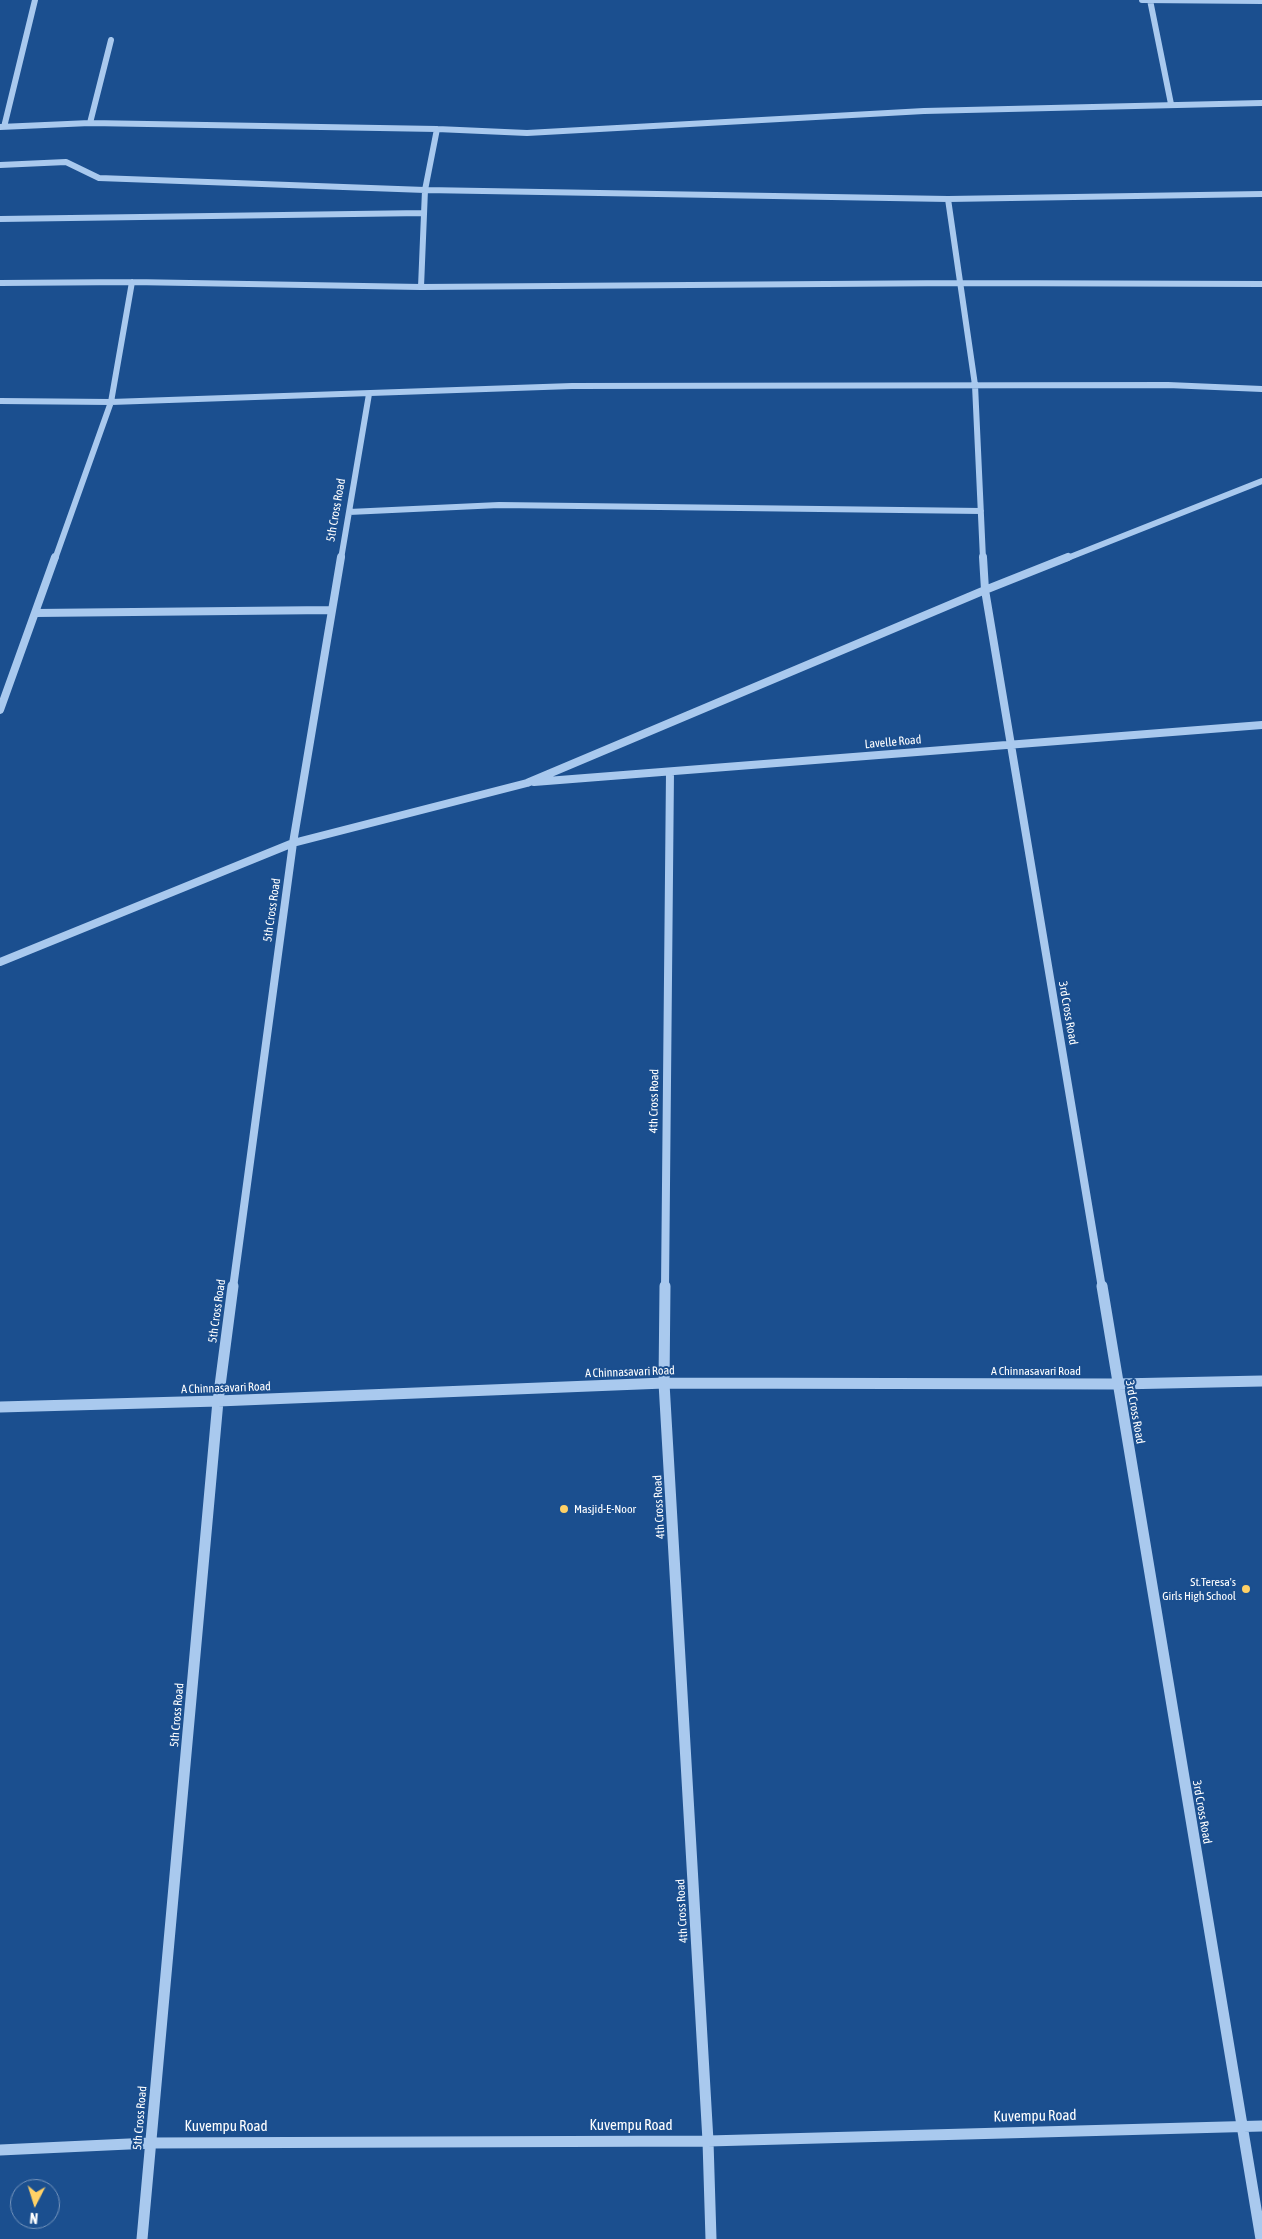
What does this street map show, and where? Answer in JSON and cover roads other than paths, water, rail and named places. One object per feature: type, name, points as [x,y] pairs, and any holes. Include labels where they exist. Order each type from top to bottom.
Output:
[{"type":"street","points":[[35,0],[2,127],[90,123],[437,129],[527,133],[924,111],[1262,103]]},
{"type":"street","points":[[1142,0],[1262,1]]},
{"type":"street","points":[[1150,0],[1171,104]]},
{"type":"street","points":[[90,123],[111,40]]},
{"type":"street","points":[[421,287],[425,190],[437,129]]},
{"type":"street","points":[[0,165],[66,162],[98,178],[425,190],[948,198],[1262,194]]},
{"type":"street","name":"3rd Cross Road","points":[[948,198],[975,385],[985,590],[1261,2239]]},
{"type":"street","points":[[0,218],[424,213]]},
{"type":"street","points":[[0,283],[132,282],[421,287],[960,283],[1262,284]]},
{"type":"street","points":[[0,710],[111,402],[132,282]]},
{"type":"street","points":[[0,402],[111,402],[572,386],[1168,385],[1262,388]]},
{"type":"street","name":"5th Cross Road","points":[[142,2239],[218,1401],[293,843],[369,394]]},
{"type":"street","points":[[0,962],[293,843],[527,783],[985,590],[1262,480]]},
{"type":"street","points":[[349,512],[499,505],[981,511]]},
{"type":"street","points":[[35,613],[332,610]]},
{"type":"street","name":"Lavelle Road","points":[[527,783],[1262,725]]},
{"type":"street","name":"4th Cross Road","points":[[670,772],[664,1383],[708,2141],[711,2239]]},
{"type":"street","name":"A Chinnasavari Road","points":[[0,1406],[218,1401],[664,1383],[1118,1384],[1262,1381]]},
{"type":"street","name":"Kuvempu Road","points":[[0,2150],[150,2143],[708,2141],[1262,2126]]},
{"type":"place","name":"Masjid-E-Noor","points":[[564,1509]]},
{"type":"place","name":"St.Teresa's Girls High School","points":[[1246,1589]]}]
